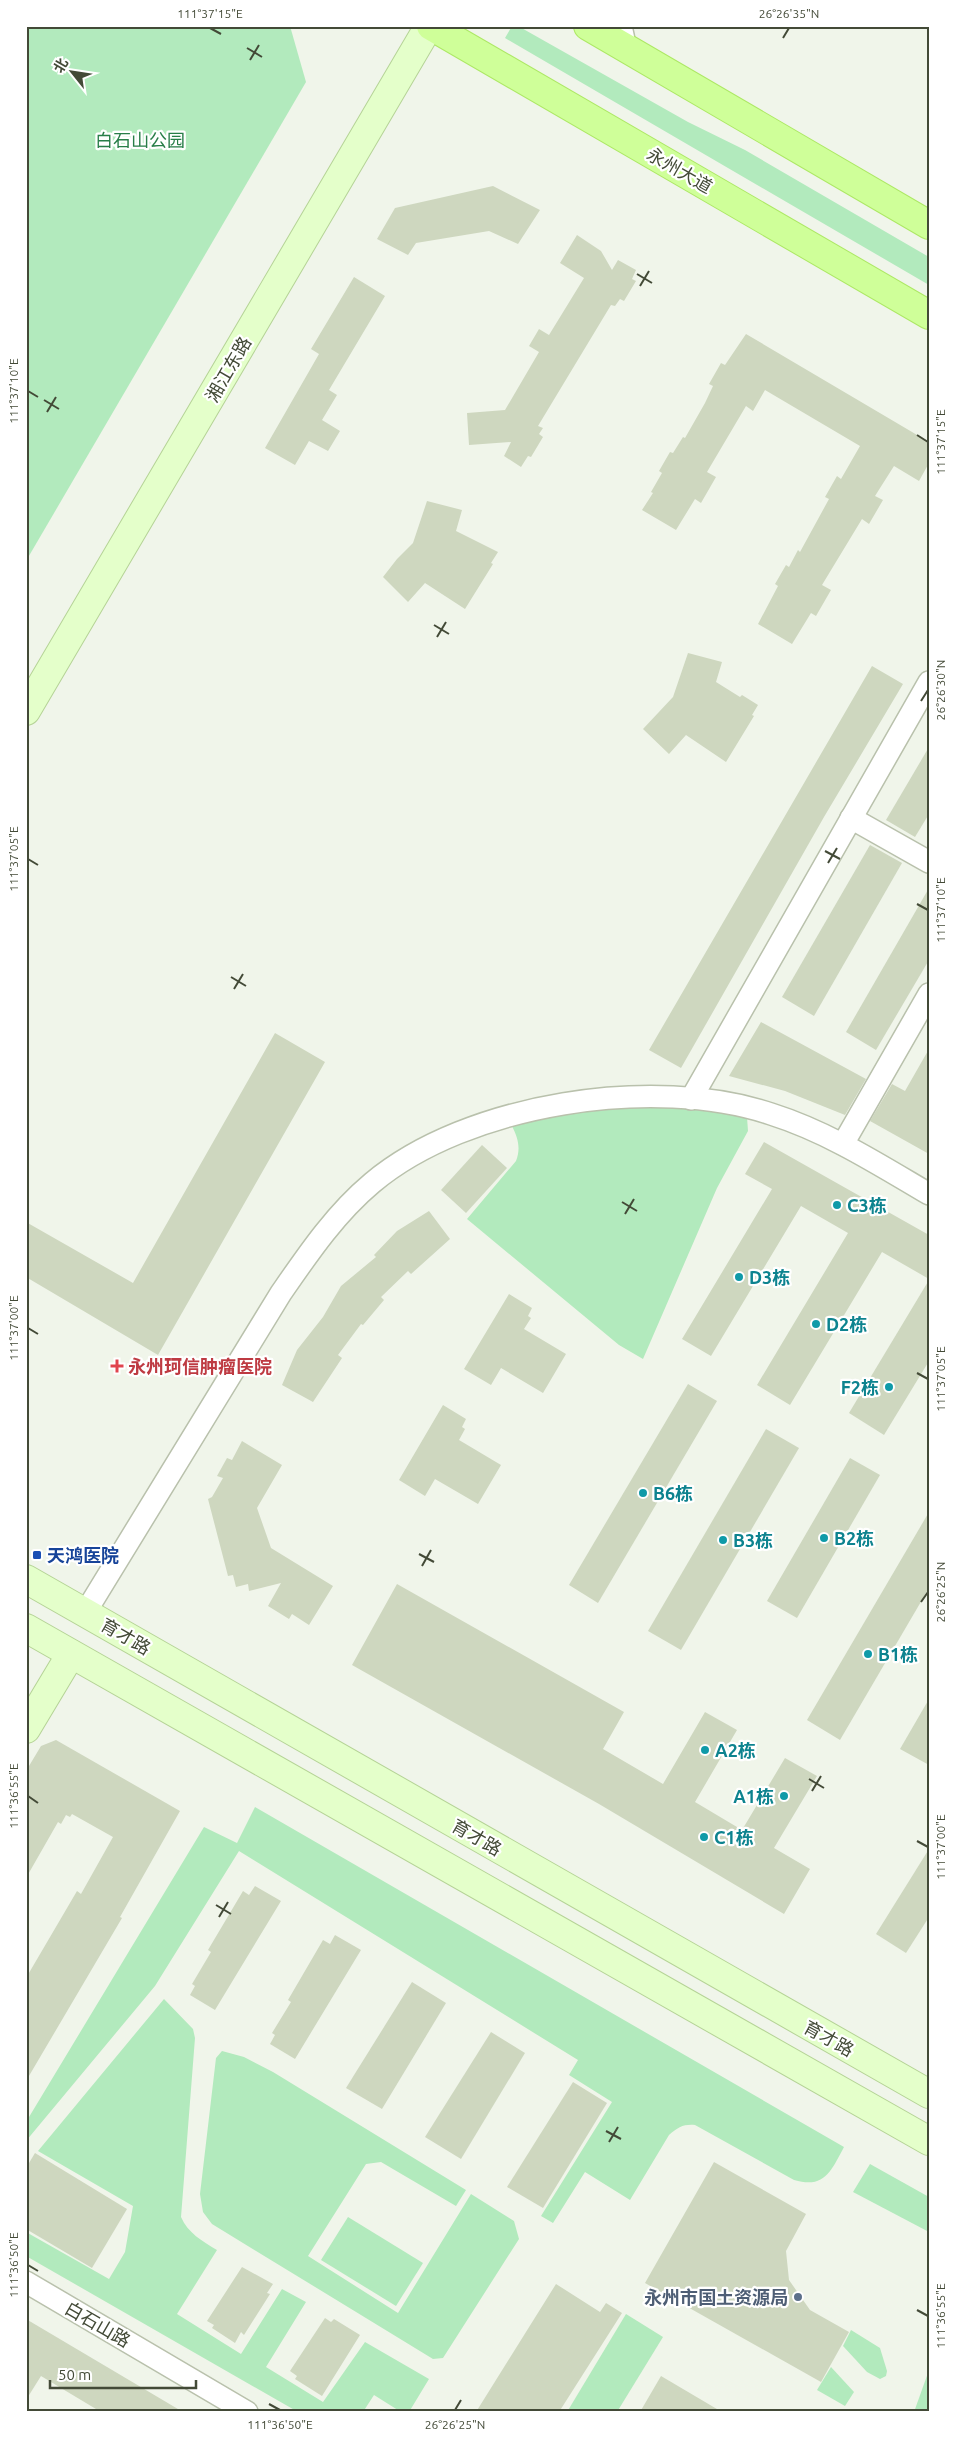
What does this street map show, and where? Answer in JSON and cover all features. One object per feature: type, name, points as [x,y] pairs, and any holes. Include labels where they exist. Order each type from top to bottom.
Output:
[{"type":"main road","name":"永州大道","points":[[430,26],[929,315]]},
{"type":"main road","name":"湘江东路","points":[[26,711],[430,26]]},
{"type":"main road","points":[[588,26],[624,37],[929,225]]},
{"type":"main road","name":"育才路","points":[[26,1579],[929,2094]]},
{"type":"main road","points":[[26,1628],[929,2142]]},
{"type":"main road","points":[[26,1730],[71,1654]]},
{"type":"street","points":[[691,1099],[929,682]]},
{"type":"street","points":[[851,818],[929,862]]},
{"type":"street","points":[[843,1144],[929,994]]},
{"type":"street","points":[[85,1613],[281,1293],[340,1214],[373,1182],[412,1156],[455,1135],[508,1117],[553,1105],[600,1099],[652,1097],[691,1099],[733,1103],[809,1128],[843,1144],[929,1194]]},
{"type":"street","name":"白石山路","points":[[26,2282],[248,2412]]},
{"type":"green space","name":"白石山公园","points":[[26,26],[290,26],[306,82],[26,561]]},
{"type":"green space","points":[[512,26],[518,26],[688,122],[745,150],[929,257],[929,285],[505,38]]},
{"type":"green space","points":[[657,1106],[712,1111],[747,1117],[748,1131],[717,1188],[643,1359],[619,1345],[467,1219],[516,1161],[518,1143],[512,1126],[584,1112]]},
{"type":"green space","points":[[255,1807],[844,2147],[835,2164],[826,2176],[820,2180],[805,2182],[794,2180],[695,2125],[688,2125],[678,2128],[669,2135],[630,2200],[585,2172],[553,2223],[541,2216],[612,2102],[569,2075],[578,2060],[239,1851],[155,1986],[26,2141],[26,2122],[204,1827],[237,1843]]},
{"type":"green space","points":[[164,1999],[193,2029],[195,2038],[181,2217],[192,2232],[217,2250],[177,2314],[241,2354],[282,2289],[306,2302],[266,2367],[323,2402],[365,2342],[429,2379],[409,2412],[401,2412],[374,2395],[363,2412],[298,2412],[26,2256],[26,2232],[109,2279],[125,2252],[133,2206],[38,2151]]},
{"type":"green space","points":[[222,2051],[244,2057],[273,2072],[466,2190],[456,2206],[381,2162],[366,2164],[308,2256],[398,2313],[471,2194],[514,2221],[519,2239],[443,2358],[433,2359],[212,2224],[203,2212],[200,2194],[216,2058]]},
{"type":"green space","points":[[870,2164],[929,2197],[929,2232],[853,2192]]},
{"type":"green space","points":[[348,2217],[423,2263],[396,2306],[321,2260]]},
{"type":"green space","points":[[626,2314],[663,2337],[617,2412],[567,2412]]},
{"type":"green space","points":[[851,2330],[880,2348],[887,2371],[886,2376],[880,2379],[867,2372],[843,2346]]},
{"type":"green space","points":[[831,2367],[854,2392],[845,2406],[817,2390]]},
{"type":"green space","points":[[929,2370],[929,2412],[914,2412]]},
{"type":"building","points":[[493,186],[540,210],[518,244],[489,231],[416,243],[408,255],[377,239],[395,208]]},
{"type":"building","points":[[577,235],[601,251],[612,270],[618,260],[636,270],[632,279],[636,281],[624,301],[620,299],[615,306],[611,305],[538,426],[543,428],[539,434],[543,437],[531,457],[528,456],[521,467],[504,456],[511,442],[469,445],[467,413],[505,410],[539,352],[529,346],[539,329],[549,335],[584,278],[560,263]]},
{"type":"building","points":[[354,277],[385,296],[329,390],[337,395],[322,420],[340,431],[328,451],[309,441],[295,465],[265,448],[319,354],[311,349]]},
{"type":"building","points":[[746,334],[929,442],[929,463],[919,481],[894,466],[875,496],[883,500],[869,524],[862,519],[822,585],[831,590],[816,616],[811,613],[792,644],[758,624],[778,586],[775,584],[786,565],[789,567],[798,550],[800,552],[829,499],[825,497],[837,476],[841,479],[860,446],[765,390],[753,411],[746,406],[707,472],[716,477],[701,503],[695,499],[676,530],[642,510],[653,493],[651,492],[662,473],[659,471],[670,452],[673,453],[683,437],[685,438],[705,403],[713,386],[709,384],[721,363],[725,365]]},
{"type":"building","points":[[427,501],[462,510],[456,531],[498,552],[491,563],[493,564],[465,609],[425,583],[408,602],[383,577],[413,543]]},
{"type":"building","points":[[688,653],[722,662],[716,682],[740,697],[742,695],[758,705],[752,715],[754,716],[726,762],[686,735],[669,754],[643,729],[673,697]]},
{"type":"building","points":[[872,666],[903,684],[824,817],[681,1068],[649,1050]]},
{"type":"building","points":[[929,747],[929,814],[915,837],[886,820]]},
{"type":"building","points":[[870,845],[902,863],[814,1016],[782,997]]},
{"type":"building","points":[[929,888],[929,960],[876,1050],[846,1032]]},
{"type":"building","points":[[761,1022],[866,1079],[845,1115],[785,1091],[729,1076]]},
{"type":"building","points":[[275,1033],[325,1062],[158,1355],[26,1277],[26,1222],[133,1283]]},
{"type":"building","points":[[929,1049],[929,1154],[870,1121],[892,1084],[905,1091]]},
{"type":"building","points":[[764,1142],[929,1235],[929,1279],[882,1252],[790,1405],[757,1385],[848,1233],[801,1206],[711,1356],[682,1339],[772,1189],[745,1174]]},
{"type":"building","points":[[482,1145],[507,1168],[466,1213],[441,1190]]},
{"type":"building","points":[[429,1211],[450,1239],[411,1274],[408,1271],[381,1297],[384,1300],[363,1325],[361,1324],[338,1355],[342,1358],[313,1402],[282,1385],[297,1350],[323,1317],[341,1286],[376,1257],[374,1255],[397,1231]]},
{"type":"building","name":"F2栋","points":[[929,1280],[929,1361],[884,1435],[849,1413]]},
{"type":"building","points":[[509,1294],[532,1308],[528,1316],[531,1318],[524,1329],[566,1354],[543,1393],[501,1368],[491,1385],[464,1369]]},
{"type":"building","name":"B6栋","points":[[688,1384],[717,1401],[598,1603],[569,1585]]},
{"type":"building","points":[[443,1405],[466,1419],[462,1427],[465,1429],[459,1440],[501,1465],[478,1504],[435,1479],[425,1496],[399,1480]]},
{"type":"building","name":"B3栋","points":[[766,1429],[799,1448],[681,1650],[648,1631]]},
{"type":"building","points":[[242,1441],[282,1465],[257,1508],[271,1548],[333,1586],[309,1625],[292,1614],[289,1619],[268,1606],[281,1583],[249,1591],[248,1584],[236,1587],[233,1575],[228,1576],[208,1499],[212,1497],[223,1478],[217,1476],[227,1458],[232,1460]]},
{"type":"building","name":"B2栋","points":[[850,1458],[880,1475],[797,1618],[767,1601]]},
{"type":"building","name":"B1栋","points":[[929,1512],[929,1588],[840,1740],[807,1720]]},
{"type":"building","points":[[397,1584],[624,1712],[603,1749],[663,1784],[705,1712],[737,1730],[695,1802],[742,1830],[785,1758],[817,1776],[774,1848],[810,1869],[784,1914],[599,1804],[352,1665]]},
{"type":"building","points":[[929,1699],[929,1765],[900,1749]]},
{"type":"building","points":[[56,1740],[180,1811],[120,1917],[122,1918],[26,2081],[26,1978],[77,1891],[81,1894],[113,1837],[72,1814],[70,1817],[66,1815],[61,1824],[58,1822],[26,1878],[26,1771],[41,1746]]},
{"type":"building","points":[[929,1849],[929,1917],[906,1953],[876,1934]]},
{"type":"building","points":[[255,1886],[281,1901],[215,2010],[190,1995],[195,1986],[192,1984],[211,1952],[208,1950],[243,1891],[249,1895]]},
{"type":"building","points":[[335,1935],[361,1950],[295,2059],[270,2044],[275,2035],[272,2033],[291,2002],[288,2000],[323,1940],[330,1944]]},
{"type":"building","points":[[412,1982],[446,2003],[382,2109],[346,2088]]},
{"type":"building","points":[[491,2032],[525,2053],[461,2159],[425,2137]]},
{"type":"building","points":[[573,2082],[607,2103],[543,2208],[507,2187]]},
{"type":"building","points":[[35,2153],[127,2209],[92,2268],[26,2229],[26,2168]]},
{"type":"building","points":[[714,2162],[806,2214],[786,2251],[789,2280],[810,2310],[849,2332],[821,2382],[645,2283]]},
{"type":"building","points":[[242,2267],[273,2284],[267,2293],[270,2294],[244,2335],[241,2332],[235,2343],[212,2328],[214,2325],[207,2321]]},
{"type":"building","points":[[556,2284],[600,2312],[606,2303],[622,2313],[559,2412],[476,2412]]},
{"type":"building","points":[[325,2318],[331,2322],[334,2319],[360,2335],[322,2396],[295,2379],[297,2376],[290,2371]]},
{"type":"building","points":[[26,2319],[183,2412],[101,2412],[41,2376],[26,2400]]},
{"type":"building","points":[[661,2376],[722,2412],[640,2412]]},
{"type":"place","name":"C3栋","points":[[837,1205]]},
{"type":"place","name":"D3栋","points":[[739,1277]]},
{"type":"place","name":"D2栋","points":[[816,1324]]},
{"type":"place","name":"永州珂信肿瘤医院","points":[[117,1366]]},
{"type":"place","name":"F2栋","points":[[889,1387]]},
{"type":"place","name":"B6栋","points":[[643,1493]]},
{"type":"place","name":"B2栋","points":[[824,1538]]},
{"type":"place","name":"B3栋","points":[[723,1540]]},
{"type":"place","name":"天鸿医院","points":[[37,1555]]},
{"type":"place","name":"B1栋","points":[[868,1654]]},
{"type":"place","name":"A2栋","points":[[705,1750]]},
{"type":"place","name":"A1栋","points":[[784,1796]]},
{"type":"place","name":"C1栋","points":[[704,1837]]},
{"type":"place","name":"永州市国土资源局","points":[[798,2297]]}]
